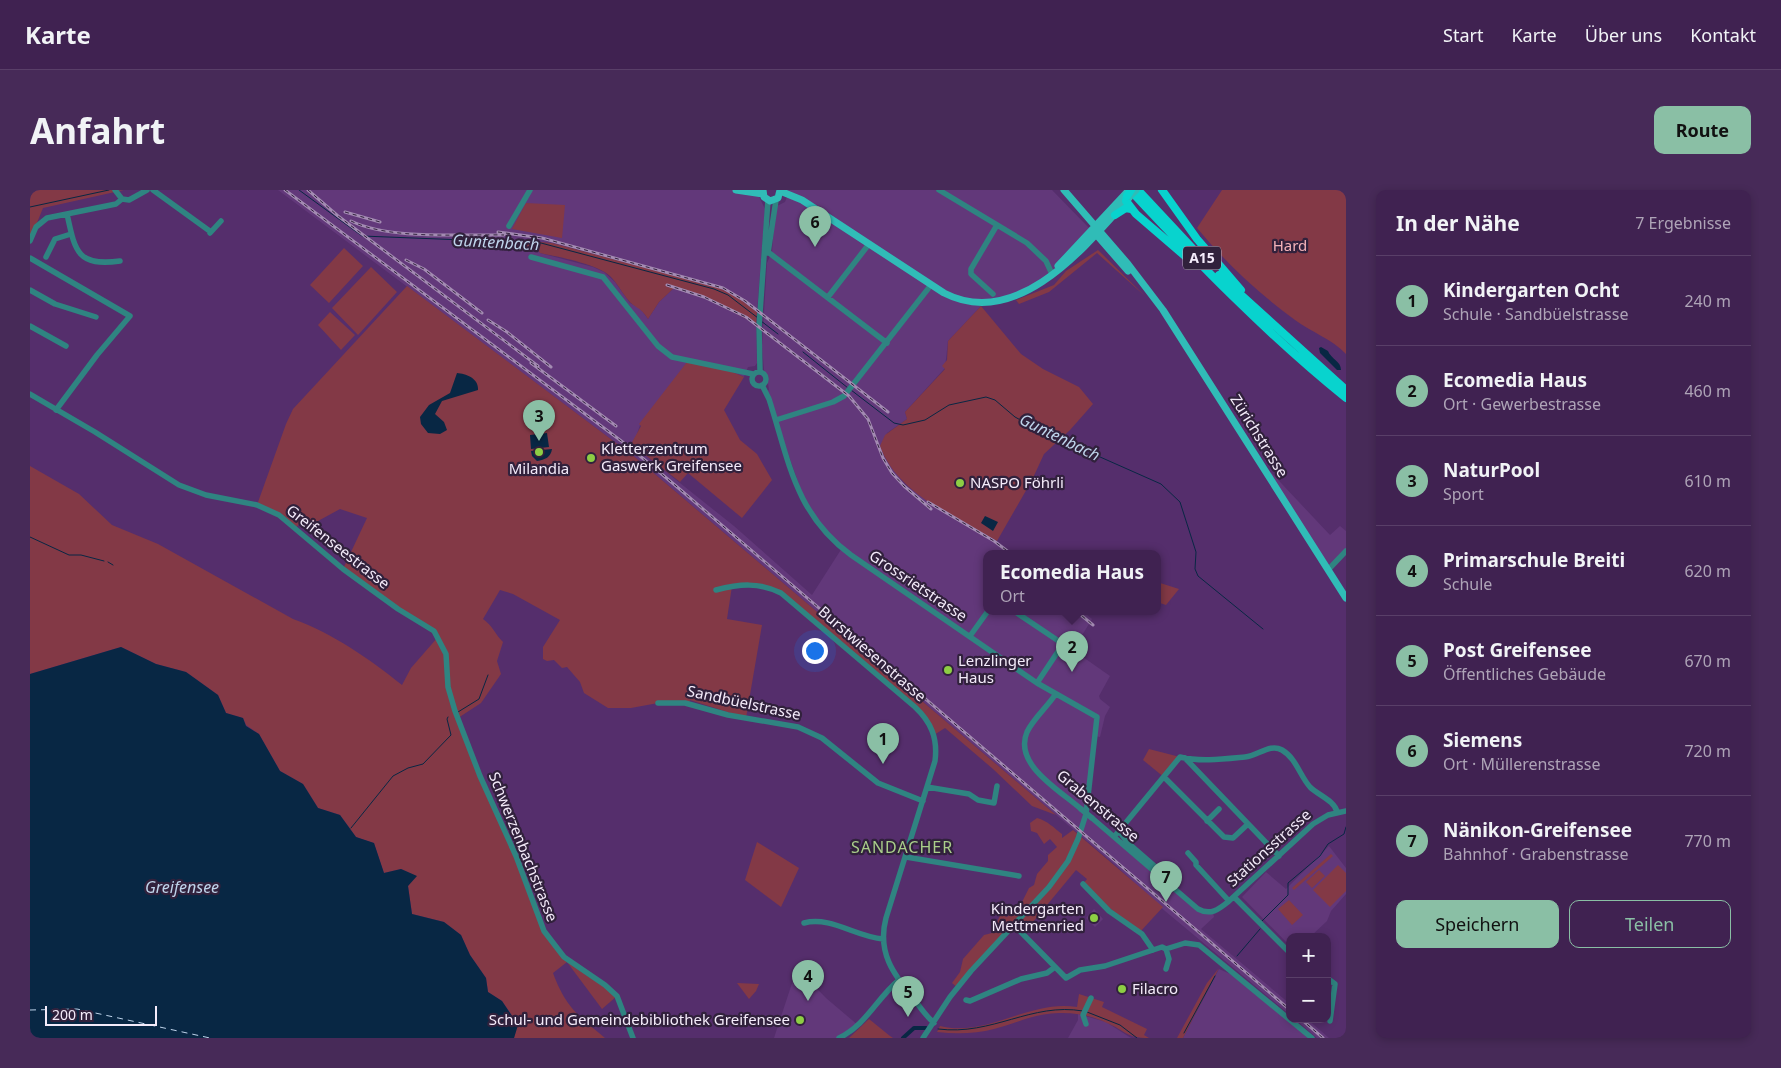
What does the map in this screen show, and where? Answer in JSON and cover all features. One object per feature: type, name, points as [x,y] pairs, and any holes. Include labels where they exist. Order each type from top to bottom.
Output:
[{"type":"highway","name":"A15","points":[[1137,190],[1208,264],[1269,323],[1346,390]]},
{"type":"highway","points":[[1162,190],[1202,245],[1269,323]]},
{"type":"highway","points":[[1128,194],[1131,209]]},
{"type":"highway","name":"A15","points":[[1128,194],[1290,351],[1346,398]]},
{"type":"highway","points":[[1115,215],[1126,208],[1131,209],[1226,290]]},
{"type":"main road","points":[[736,190],[802,200],[805,204],[870,244],[931,285],[962,300],[991,302],[1022,293],[1068,263],[1128,194],[1137,190]]},
{"type":"main road","points":[[1059,190],[1096,231]]},
{"type":"main road","points":[[1064,190],[1096,231]]},
{"type":"main road","points":[[1052,274],[1059,265],[1115,215],[1128,194]]},
{"type":"main road","name":"Zürichstrasse","points":[[1096,231],[1148,290],[1346,598]]},
{"type":"street","points":[[116,191],[122,199],[129,200],[147,190]]},
{"type":"street","points":[[153,190],[210,233],[222,221]]},
{"type":"street","points":[[509,226],[530,190]]},
{"type":"street","points":[[939,190],[1021,238],[1048,263],[1052,274]]},
{"type":"street","points":[[760,372],[760,315],[765,246],[773,195]]},
{"type":"street","points":[[764,268],[768,252],[773,195]]},
{"type":"street","points":[[30,241],[41,220],[116,204],[122,199]]},
{"type":"street","points":[[67,214],[77,252],[89,261],[104,263],[120,261]]},
{"type":"street","points":[[993,294],[971,274],[970,269],[996,224]]},
{"type":"street","points":[[46,258],[55,239],[71,234]]},
{"type":"street","points":[[828,297],[870,244]]},
{"type":"street","points":[[765,246],[768,252],[887,343]]},
{"type":"street","points":[[532,257],[603,277],[658,346],[672,356],[735,370],[752,376],[760,372]]},
{"type":"street","points":[[30,258],[130,316],[97,355],[56,410]]},
{"type":"street","points":[[1048,263],[1059,265]]},
{"type":"street","points":[[760,372],[766,376],[762,385],[776,420],[833,402],[851,390],[931,285]]},
{"type":"street","points":[[30,290],[55,304],[96,317]]},
{"type":"street","points":[[30,326],[66,346]]},
{"type":"street","points":[[752,376],[755,385],[762,385]]},
{"type":"street","name":"Greifenseestrasse","points":[[30,394],[179,485],[206,495],[257,504],[279,516],[332,561],[398,609],[428,626],[438,637]]},
{"type":"street","name":"Grossrietstrasse","points":[[776,420],[797,490],[823,531],[851,555],[1036,683],[1055,695],[1094,713],[1097,717],[1086,814],[1078,839],[1060,873],[1014,925]]},
{"type":"street","points":[[1328,570],[1346,551]]},
{"type":"street","name":"Burstwiesenstrasse","points":[[716,590],[744,584],[760,585],[781,593],[915,706],[928,721],[936,740],[935,760],[886,922],[883,939],[886,959],[932,1026]]},
{"type":"street","points":[[970,636],[985,615]]},
{"type":"street","points":[[1020,615],[1063,644],[1036,683]]},
{"type":"street","name":"Schwerzenbachstrasse","points":[[438,637],[446,654],[450,696],[480,776],[516,856],[544,931],[564,957],[605,985],[617,996],[633,1038]]},
{"type":"street","name":"Grabenstrasse","points":[[1055,695],[1028,731],[1025,742],[1026,753],[1034,768],[1194,906],[1202,911],[1213,912]]},
{"type":"street","name":"Sandbüelstrasse","points":[[658,703],[685,702],[728,715],[798,726],[822,738],[878,783],[923,801]]},
{"type":"street","points":[[1114,837],[1182,758],[1245,757],[1272,748],[1281,750],[1292,759],[1308,785],[1324,800],[1335,805],[1338,812]]},
{"type":"street","points":[[1182,758],[1279,856]]},
{"type":"street","points":[[1164,778],[1228,840],[1233,838],[1248,824]]},
{"type":"street","points":[[927,787],[969,794],[978,800],[994,803],[997,786]]},
{"type":"street","points":[[1207,820],[1219,809]]},
{"type":"street","name":"Stationsstrasse","points":[[1213,912],[1232,899],[1313,824],[1338,812],[1346,811]]},
{"type":"street","points":[[1119,831],[1127,842],[1191,899],[1194,906]]},
{"type":"street","points":[[1188,853],[1196,862],[1196,865],[1286,948]]},
{"type":"street","points":[[906,857],[1019,876]]},
{"type":"street","points":[[1083,884],[1108,911],[1142,934],[1153,950]]},
{"type":"street","points":[[804,923],[811,921],[835,925],[862,935],[883,939]]},
{"type":"street","points":[[925,1038],[955,992],[1014,925],[1066,978],[1080,970],[1104,966],[1162,947],[1166,949],[1185,943],[1199,946],[1312,1038]]},
{"type":"street","points":[[1166,949],[1169,959],[1166,969]]},
{"type":"street","points":[[966,1000],[1021,979],[1047,973],[1054,967]]},
{"type":"street","points":[[839,1038],[859,1026],[880,998],[899,980]]},
{"type":"street","points":[[1331,981],[1335,984],[1331,1014]]},
{"type":"street","points":[[1086,1024],[1085,1011],[1091,998]]},
{"type":"shaded area","points":[[278,190],[756,190],[765,209],[757,312],[737,297],[706,283],[552,243],[520,240],[527,248],[537,249],[540,253],[593,267],[604,272],[615,282],[630,303],[640,308],[648,319],[659,302],[674,288],[704,297],[756,324],[757,363],[755,366],[748,367],[744,377],[728,370],[682,368],[684,369],[640,425],[636,437],[631,444],[734,526],[812,595],[842,548],[808,510],[766,391],[769,390],[764,370],[762,346],[767,263],[772,252],[775,211],[777,206],[785,202],[789,192],[785,190],[1052,190],[1092,231],[1052,274],[1027,290],[981,303],[981,306],[948,341],[945,368],[905,412],[907,419],[887,433],[882,454],[906,486],[997,541],[1008,550],[983,550],[983,615],[1087,615],[1092,619],[1073,650],[1110,676],[1099,696],[1110,707],[1105,716],[1100,737],[1095,736],[1086,814],[1198,909],[1213,912],[1214,917],[1201,929],[1286,1001],[1286,1012],[1165,911],[1114,864],[636,458]]},
{"type":"shaded area","points":[[1266,467],[1330,535],[1340,526],[1346,531],[1346,551],[1328,570]]},
{"type":"shaded area","points":[[1329,846],[1346,868],[1346,894],[1331,911],[1327,921],[1314,933],[1286,933],[1286,942],[1242,897],[1266,872],[1286,889]]},
{"type":"shaded area","name":"Kindergarten Mettmenried","points":[[1094,909],[1103,919],[1095,927],[1086,918]]},
{"type":"shaded area","points":[[797,968],[826,998],[859,1026],[842,1038],[774,1038]]},
{"type":"shaded area","points":[[1219,969],[1237,977],[1286,1019],[1286,1023],[1291,1023],[1309,1038],[1183,1038]]},
{"type":"shaded area","points":[[1078,1014],[1106,1022],[1131,1038],[1068,1038],[1078,1020]]},
{"type":"shaded area","points":[[1300,1023],[1312,1023],[1329,1038],[1317,1038]]},
{"type":"green space","points":[[30,190],[124,190],[43,208],[30,240]]},
{"type":"green space","name":"Hard","points":[[1222,190],[1346,190],[1346,354],[1334,344],[1295,320],[1268,299],[1219,253],[1197,228]]},
{"type":"green space","points":[[526,203],[565,205],[562,238],[512,229]]},
{"type":"green space","points":[[519,240],[552,243],[718,287],[737,297],[757,312],[756,324],[704,297],[674,288],[659,302],[648,319],[643,312],[631,304],[613,279],[604,272],[577,262],[540,253],[537,249],[527,248]]},
{"type":"green space","points":[[344,248],[363,266],[329,303],[310,285]]},
{"type":"green space","points":[[1098,250],[1146,297],[1097,253],[1049,292],[1019,304],[1016,300],[1054,285],[1066,271]]},
{"type":"green space","points":[[371,267],[397,292],[358,335],[332,308]]},
{"type":"green space","points":[[407,286],[636,458],[1056,815],[1032,806],[993,769],[945,728],[934,735],[928,721],[800,608],[770,588],[732,586],[727,619],[762,625],[746,718],[690,700],[689,704],[658,703],[631,708],[608,708],[584,693],[580,682],[567,667],[562,668],[554,660],[547,661],[543,659],[543,647],[560,620],[513,594],[500,590],[483,619],[503,642],[497,661],[501,674],[481,703],[458,718],[505,829],[538,918],[560,953],[617,996],[602,1009],[567,962],[553,973],[563,995],[574,1010],[605,1038],[514,1038],[518,1024],[502,1001],[488,992],[486,978],[470,955],[461,935],[444,922],[412,914],[408,886],[416,876],[401,869],[384,873],[374,843],[356,837],[340,815],[318,808],[303,784],[280,771],[259,734],[246,725],[243,718],[226,713],[218,695],[186,672],[156,664],[121,647],[30,674],[30,466],[79,494],[112,525],[158,544],[293,619],[336,639],[364,656],[402,685],[411,668],[438,637],[343,569],[367,518],[340,509],[318,521],[300,523],[295,529],[287,522],[257,505],[293,409]]},
{"type":"green space","points":[[981,306],[1021,354],[1043,369],[1079,387],[1093,404],[1070,430],[1044,454],[1032,480],[997,541],[946,513],[914,491],[888,463],[880,446],[885,435],[907,419],[905,412],[945,369],[942,366],[947,360],[948,341]]},
{"type":"green space","points":[[330,312],[355,335],[341,350],[318,325]]},
{"type":"green space","points":[[687,362],[728,370],[744,377],[724,410],[740,440],[757,454],[772,480],[742,518],[688,473],[680,482],[631,444],[641,426],[639,424]]},
{"type":"green space","points":[[1161,583],[1179,589],[1166,605],[1161,603]]},
{"type":"green space","points":[[1149,749],[1180,757],[1165,778],[1143,760]]},
{"type":"green space","points":[[1037,818],[1062,834],[1062,838],[1073,830],[1163,907],[1140,932],[1132,928],[1083,884],[1087,879],[1076,870],[1023,934],[1014,925],[958,988],[952,983],[960,972],[963,959],[984,935],[992,933],[1003,909],[1006,911],[1005,916],[1007,917],[1022,902],[1029,888],[1034,885],[1037,874],[1048,861],[1048,855],[1057,847],[1050,839],[1044,844],[1037,833],[1031,831],[1030,823]]},
{"type":"green space","points":[[757,842],[799,868],[781,907],[745,880]]},
{"type":"green space","points":[[1331,854],[1333,856],[1294,890],[1292,888]]},
{"type":"green space","points":[[1338,865],[1346,873],[1346,891],[1330,907],[1313,890]]},
{"type":"green space","points":[[1319,870],[1325,876],[1312,888],[1306,882]]},
{"type":"green space","points":[[1289,900],[1303,915],[1292,925],[1278,909]]},
{"type":"green space","points":[[1219,968],[1183,1038],[1177,1038],[1207,983]]},
{"type":"green space","points":[[737,983],[759,984],[749,999]]},
{"type":"green space","points":[[1079,994],[1104,1002],[1102,1007],[1147,1029],[1144,1035],[1149,1038],[1135,1037],[1107,1023],[1079,1014],[1068,1013],[1044,1014],[980,1032],[937,1032],[940,1026],[957,1028],[975,1027],[1042,1008],[1077,1007]]},
{"type":"green space","points":[[869,1019],[890,1036],[893,1038],[849,1038]]},
{"type":"water","points":[[1321,347],[1328,351],[1339,364],[1341,370],[1337,370],[1320,353],[1319,348]]},
{"type":"water","points":[[457,373],[474,380],[478,390],[442,401],[435,414],[444,422],[447,430],[440,434],[428,433],[421,424],[420,417],[429,405],[450,393]]},
{"type":"water","points":[[547,433],[549,447],[531,449],[530,435]]},
{"type":"water","points":[[552,449],[549,456],[543,460],[537,461],[532,456],[531,451]]},
{"type":"water","points":[[985,516],[998,522],[993,531],[981,523]]},
{"type":"water","name":"Greifensee","points":[[121,647],[156,664],[186,672],[218,695],[226,713],[243,718],[246,726],[259,734],[280,771],[303,784],[318,808],[340,815],[356,837],[374,843],[384,873],[401,869],[417,876],[408,886],[412,914],[444,922],[461,935],[470,955],[486,978],[488,992],[502,1001],[518,1025],[514,1038],[30,1038],[30,674]]},
{"type":"waterway","points":[[30,207],[109,190]]},
{"type":"waterway","name":"Guntenbach","points":[[299,190],[362,236],[541,243],[714,289],[728,295],[758,318]]},
{"type":"waterway","name":"Guntenbach","points":[[761,321],[778,334]]},
{"type":"waterway","name":"Guntenbach","points":[[803,352],[848,388]]},
{"type":"waterway","name":"Guntenbach","points":[[851,390],[894,423],[903,425],[925,420],[949,405],[986,397],[995,400],[1015,417],[1037,429],[1161,484],[1180,502],[1196,552],[1195,569],[1198,576],[1263,629]]},
{"type":"waterway","points":[[30,537],[69,555],[81,555],[104,561]]},
{"type":"waterway","points":[[108,562],[113,565]]},
{"type":"waterway","points":[[458,712],[479,699],[488,675]]},
{"type":"waterway","points":[[351,828],[393,776],[408,768],[423,764],[451,735],[448,717]]},
{"type":"waterway","points":[[1262,921],[1288,895],[1288,883],[1320,856],[1328,844],[1344,834],[1346,827]]},
{"type":"waterway","points":[[1237,956],[1260,929]]},
{"type":"waterway","points":[[1184,1033],[1215,976]]},
{"type":"waterway","points":[[938,1029],[958,1030],[977,1028],[1046,1011],[1064,1009],[1083,1011]]},
{"type":"waterway","points":[[1087,1012],[1120,1025],[1137,1038]]},
{"type":"waterway","points":[[903,1038],[914,1028],[926,1028]]},
{"type":"ferry route","points":[[30,1010],[77,1009],[210,1038]]},
{"type":"railway","points":[[285,190],[628,446],[1286,1007]]},
{"type":"railway","points":[[308,190],[338,216],[538,366]]},
{"type":"railway","points":[[345,212],[380,222]]},
{"type":"railway","points":[[351,221],[367,227],[405,234],[504,235]]},
{"type":"railway","points":[[498,232],[542,238],[723,288],[745,301],[888,412]]},
{"type":"railway","points":[[406,260],[424,269],[482,313]]},
{"type":"railway","points":[[667,285],[704,297],[746,317],[849,396],[868,419],[883,458],[892,473],[931,509]]},
{"type":"railway","points":[[488,320],[507,332],[551,367]]},
{"type":"railway","points":[[531,363],[616,426]]},
{"type":"railway","points":[[928,502],[1006,550]]},
{"type":"railway","points":[[1081,615],[1093,625]]},
{"type":"railway","points":[[1306,1023],[1323,1038]]},
{"type":"place","name":"Siemens","points":[[815,247]]},
{"type":"place","name":"NaturPool","points":[[539,441]]},
{"type":"place","name":"Milandia","points":[[539,452]]},
{"type":"place","name":"Kletterzentrum Gaswerk Greifensee","points":[[591,458]]},
{"type":"place","name":"NASPO Föhrli","points":[[960,483]]},
{"type":"place","name":"Lenzlinger Haus","points":[[948,670]]},
{"type":"place","name":"Ecomedia Haus","points":[[1072,672]]},
{"type":"place","name":"Kindergarten Ocht","points":[[883,764]]},
{"type":"place","name":"Nänikon-Greifensee","points":[[1166,902]]},
{"type":"place","name":"Kindergarten Mettmenried","points":[[1094,918]]},
{"type":"place","name":"Filacro","points":[[1122,989]]},
{"type":"place","name":"Primarschule Breiti","points":[[808,1001]]},
{"type":"place","name":"Post Greifensee","points":[[908,1017]]},
{"type":"place","name":"Schul- und Gemeindebibliothek Greifensee","points":[[800,1020]]},
{"type":"district","name":"SANDACHER","points":[[902,847]]}]
